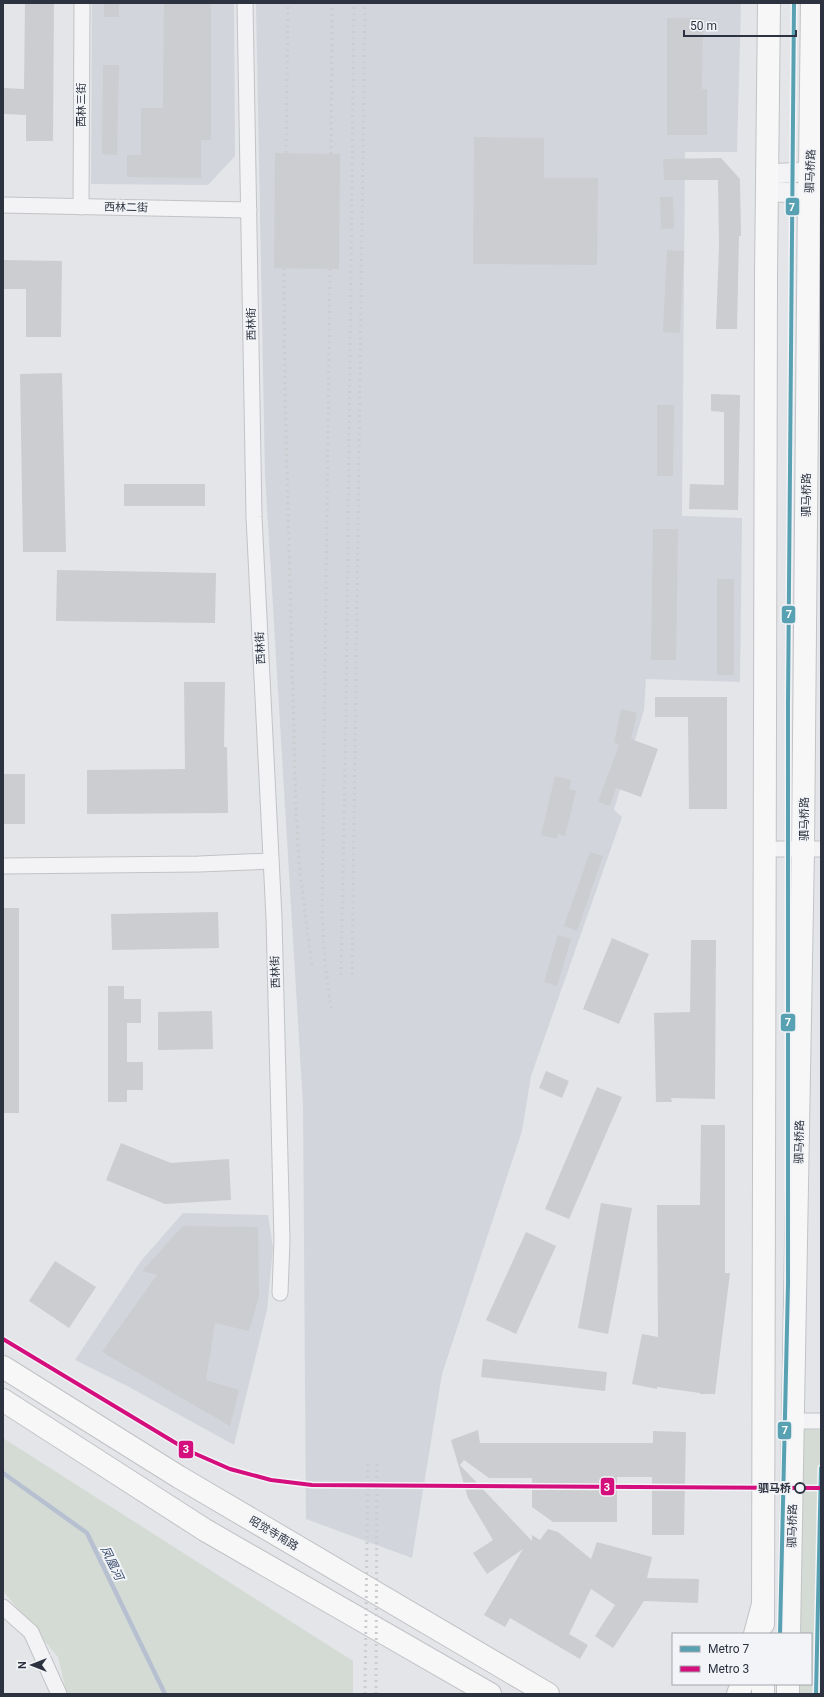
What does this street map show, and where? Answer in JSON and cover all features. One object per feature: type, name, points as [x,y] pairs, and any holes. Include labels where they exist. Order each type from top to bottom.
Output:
[{"type":"main road","points":[[763,1633],[764,849],[768,3]]},
{"type":"main road","name":"驷马桥路","points":[[789,1633],[794,1421],[812,849],[816,171],[812,3]]},
{"type":"main road","name":"昭觉寺南路","points":[[3,1367],[179,1477],[548,1694]]},
{"type":"main road","points":[[3,1400],[205,1530],[490,1694]]},
{"type":"main road","points":[[755,1633],[764,1604]]},
{"type":"street","name":"西林三街","points":[[81,207],[82,3]]},
{"type":"street","name":"西林街","points":[[245,3],[254,517],[271,861],[282,1240],[280,1293]]},
{"type":"street","points":[[767,183],[816,171]]},
{"type":"street","points":[[767,183],[815,193]]},
{"type":"street","name":"西林二街","points":[[3,205],[249,210]]},
{"type":"street","points":[[764,849],[812,849]]},
{"type":"street","points":[[3,866],[198,864],[271,861]]},
{"type":"street","points":[[794,1421],[821,1421]]},
{"type":"street","points":[[3,1607],[31,1632],[59,1694]]},
{"type":"shaded area","points":[[92,3],[234,3],[235,156],[208,185],[91,184]]},
{"type":"shaded area","points":[[256,3],[741,3],[737,152],[685,152],[682,516],[742,518],[740,682],[646,679],[644,710],[614,810],[622,817],[531,1076],[522,1131],[442,1374],[412,1558],[306,1519],[303,1105],[265,474]]},
{"type":"shaded area","points":[[183,1213],[268,1215],[273,1248],[267,1310],[234,1445],[129,1387],[75,1360],[141,1261]]},
{"type":"shaded area","points":[[803,1429],[821,1430],[821,1694],[799,1694],[799,1685],[812,1685],[812,1633],[800,1633]]},
{"type":"shaded area","points":[[3,1438],[353,1661],[353,1694],[67,1694],[58,1657],[3,1591]]},
{"type":"building","points":[[25,3],[54,3],[53,141],[26,141],[26,115],[4,114],[4,88],[24,89]]},
{"type":"building","points":[[104,3],[119,3],[119,17],[104,17]]},
{"type":"building","points":[[164,3],[211,3],[211,140],[201,140],[201,178],[127,177],[127,155],[141,155],[141,108],[163,108]]},
{"type":"building","points":[[667,18],[703,18],[702,89],[707,89],[707,135],[667,135]]},
{"type":"building","points":[[103,65],[119,65],[117,155],[102,154]]},
{"type":"building","points":[[474,137],[544,138],[544,178],[598,178],[597,265],[473,264]]},
{"type":"building","points":[[275,153],[340,154],[339,269],[274,268]]},
{"type":"building","points":[[721,158],[740,179],[741,236],[739,236],[737,329],[716,329],[719,246],[718,180],[664,180],[663,159]]},
{"type":"building","points":[[660,197],[673,197],[674,228],[661,229]]},
{"type":"building","points":[[667,250],[684,251],[680,333],[663,332]]},
{"type":"building","points":[[3,260],[62,261],[61,337],[26,337],[26,289],[3,289]]},
{"type":"building","points":[[62,373],[66,552],[23,552],[20,374]]},
{"type":"building","points":[[711,394],[740,395],[738,510],[689,509],[690,484],[724,485],[724,412],[711,411]]},
{"type":"building","points":[[657,405],[674,405],[673,476],[657,476]]},
{"type":"building","points":[[124,484],[205,484],[205,506],[124,506]]},
{"type":"building","points":[[653,529],[678,529],[676,660],[651,660]]},
{"type":"building","points":[[57,570],[216,573],[215,623],[56,621]]},
{"type":"building","points":[[717,579],[734,579],[734,675],[717,675]]},
{"type":"building","points":[[184,682],[225,682],[224,747],[227,747],[228,813],[87,814],[87,770],[185,769]]},
{"type":"building","points":[[655,697],[727,697],[727,809],[689,809],[688,717],[655,717]]},
{"type":"building","points":[[621,709],[637,713],[631,739],[658,749],[641,797],[616,788],[610,806],[598,802],[619,745],[614,743]]},
{"type":"building","points":[[3,774],[25,774],[25,824],[3,824]]},
{"type":"building","points":[[555,776],[571,780],[569,789],[576,791],[565,836],[558,834],[557,839],[541,835]]},
{"type":"building","points":[[590,852],[603,856],[577,931],[564,926]]},
{"type":"building","points":[[3,908],[19,908],[19,1113],[3,1113]]},
{"type":"building","points":[[218,912],[219,948],[112,950],[111,914]]},
{"type":"building","points":[[558,935],[571,939],[557,986],[544,982]]},
{"type":"building","points":[[612,938],[649,954],[619,1024],[583,1009]]},
{"type":"building","points":[[691,940],[716,940],[715,1099],[671,1098],[672,1102],[656,1102],[654,1013],[690,1012]]},
{"type":"building","points":[[108,986],[124,986],[124,999],[141,999],[141,1023],[127,1023],[127,1062],[143,1062],[143,1090],[127,1090],[127,1102],[108,1102]]},
{"type":"building","points":[[212,1011],[213,1049],[158,1050],[158,1012]]},
{"type":"building","points":[[546,1071],[569,1081],[562,1098],[539,1088]]},
{"type":"building","points":[[597,1087],[622,1097],[569,1219],[545,1209]]},
{"type":"building","points":[[701,1125],[725,1125],[725,1273],[730,1273],[715,1394],[700,1394],[657,1387],[657,1389],[632,1384],[642,1334],[658,1337],[657,1205],[700,1205]]},
{"type":"building","points":[[121,1143],[171,1163],[229,1159],[231,1200],[165,1204],[106,1180]]},
{"type":"building","points":[[601,1203],[632,1208],[608,1334],[578,1328]]},
{"type":"building","points":[[183,1226],[258,1227],[259,1296],[249,1331],[215,1323],[206,1380],[239,1390],[230,1426],[102,1352],[157,1275],[142,1271]]},
{"type":"building","points":[[526,1232],[556,1246],[516,1334],[486,1320]]},
{"type":"building","points":[[55,1261],[96,1287],[69,1328],[29,1301]]},
{"type":"building","points":[[483,1359],[607,1372],[605,1391],[481,1377]]},
{"type":"building","points":[[478,1430],[480,1443],[653,1443],[653,1431],[686,1432],[684,1535],[652,1535],[652,1477],[617,1477],[617,1522],[553,1522],[532,1507],[532,1478],[489,1478],[464,1460],[460,1465],[532,1541],[532,1535],[540,1540],[548,1529],[558,1532],[591,1559],[597,1542],[652,1557],[647,1578],[699,1579],[698,1603],[644,1601],[613,1648],[595,1636],[615,1605],[591,1589],[569,1634],[588,1645],[580,1659],[510,1618],[505,1627],[484,1615],[523,1549],[487,1574],[473,1553],[493,1540],[468,1498],[451,1440]]},
{"type":"waterway","name":"凤凰河","points":[[3,1473],[87,1533],[165,1694]]},
{"type":"railway","points":[[286,153],[288,3]]},
{"type":"railway","points":[[331,154],[332,3]]},
{"type":"railway","points":[[341,975],[346,718],[354,3]]},
{"type":"railway","points":[[352,975],[365,3]]},
{"type":"railway","points":[[284,268],[285,394],[296,810],[299,864],[312,967]]},
{"type":"railway","points":[[330,269],[322,915],[325,963],[331,1009]]},
{"type":"railway","points":[[365,1694],[368,1460]]},
{"type":"railway","points":[[376,1694],[377,1460]]},
{"type":"metro line","name":"7","points":[[780,1633],[788,1284],[788,703],[794,3]]},
{"type":"metro line","name":"3","points":[[3,1339],[189,1451],[230,1469],[271,1480],[312,1485],[821,1488]]},
{"type":"metro line","name":"7","points":[[816,1694],[821,1468]]},
{"type":"place","name":"驷马桥","points":[[800,1488]]}]
